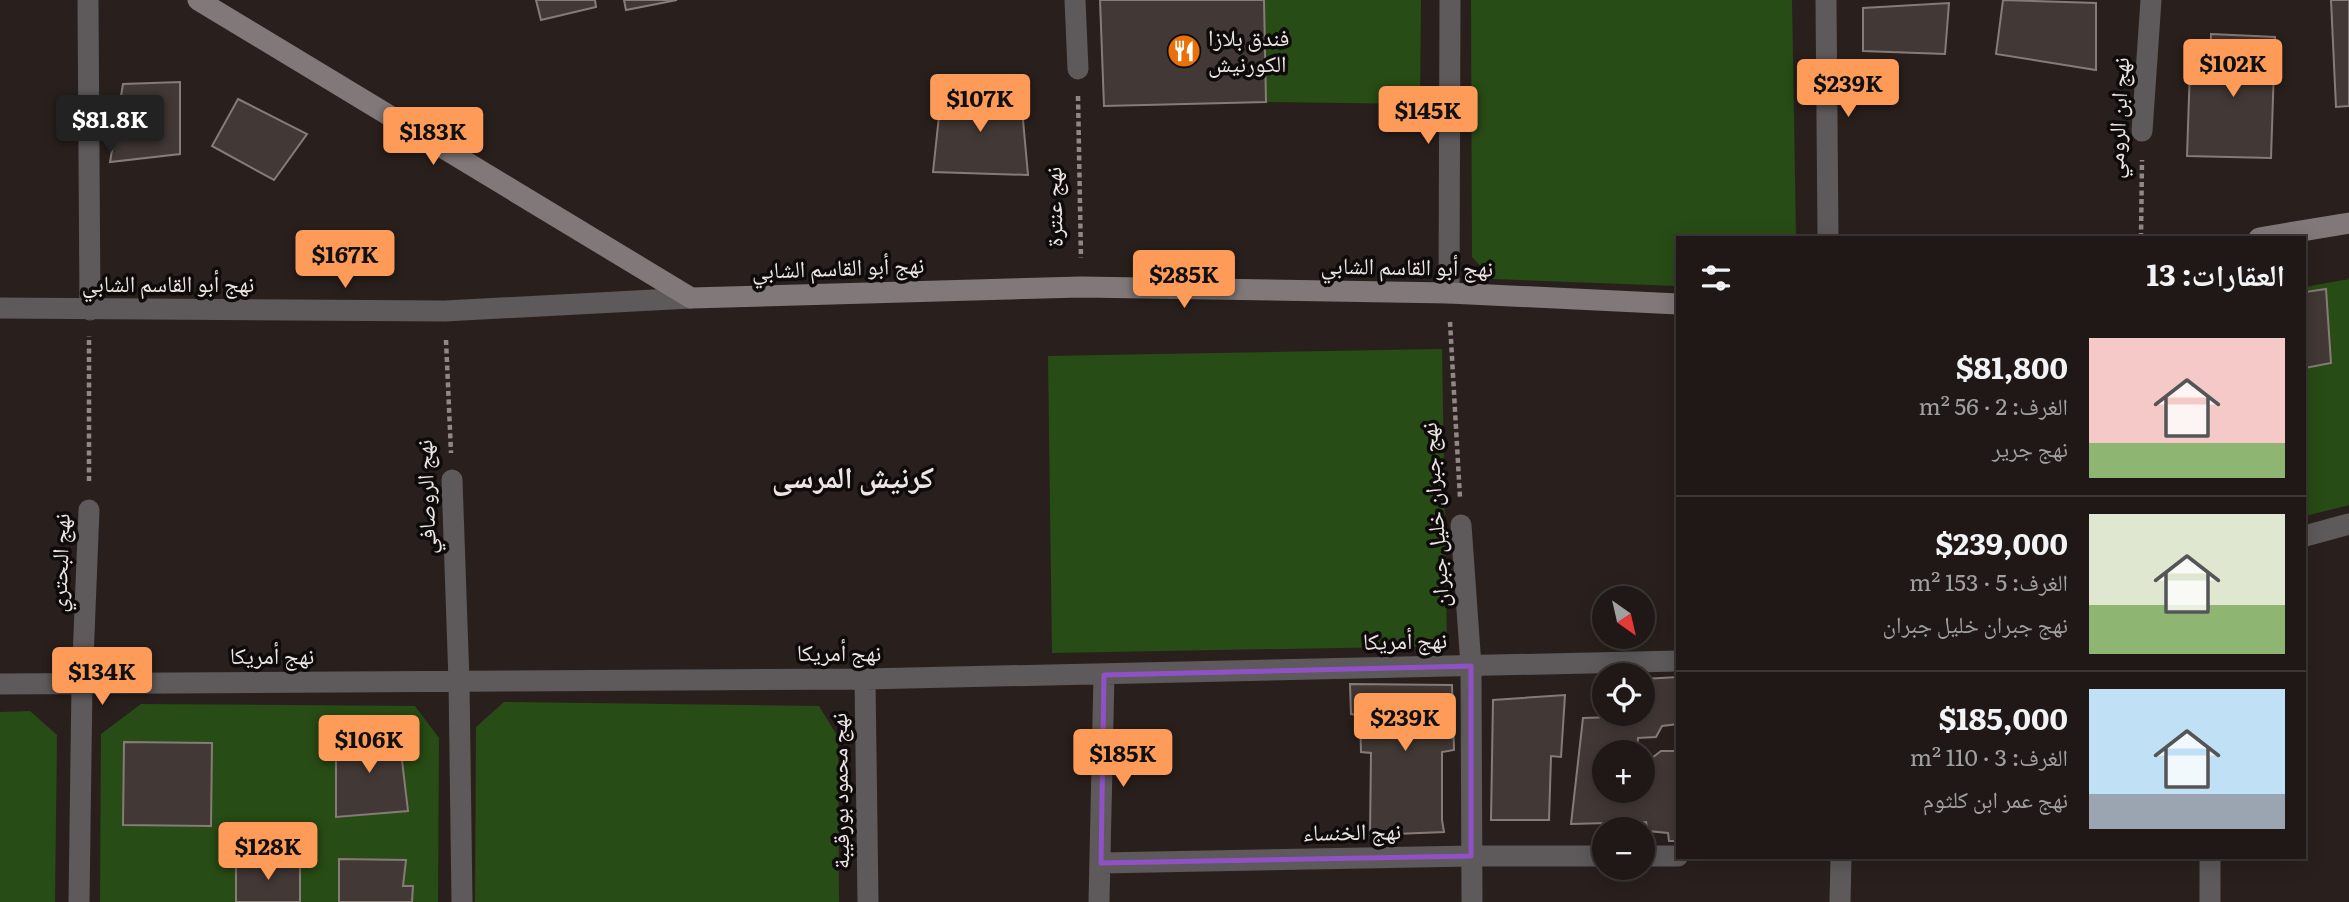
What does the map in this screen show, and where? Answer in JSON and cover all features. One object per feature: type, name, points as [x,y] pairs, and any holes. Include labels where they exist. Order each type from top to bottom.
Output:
[{"type":"street","points":[[88,0],[90,310]]},
{"type":"street","points":[[198,0],[691,298]]},
{"type":"street","points":[[1075,0],[1078,69]]},
{"type":"street","points":[[1449,293],[1450,0]]},
{"type":"street","points":[[1826,0],[1828,236]]},
{"type":"street","name":"نهج ابن الرومي","points":[[2142,131],[2151,0]]},
{"type":"street","points":[[2271,236],[2349,223]]},
{"type":"street","name":"نهج أبو القاسم الشابي","points":[[0,307],[90,310],[445,311],[691,298],[1081,287],[1449,293],[1676,304]]},
{"type":"street","name":"نهج الروصافي","points":[[452,480],[459,681],[462,902]]},
{"type":"street","name":"نهج البحتري","points":[[79,902],[82,684],[89,510]]},
{"type":"street","points":[[2306,536],[2349,524]]},
{"type":"street","name":"نهج جبران خليل جبران","points":[[1461,525],[1471,666],[1472,902]]},
{"type":"street","name":"نهج أمريكا","points":[[0,684],[866,679],[1676,661]]},
{"type":"street","points":[[1099,902],[1104,675]]},
{"type":"street","name":"نهج محمود بورقيبة","points":[[866,679],[868,902]]},
{"type":"street","name":"نهج الخنساء","points":[[1101,863],[1592,856]]},
{"type":"street","points":[[1655,856],[1676,856]]},
{"type":"street","points":[[1840,902],[1841,859]]},
{"type":"street","points":[[2210,859],[2210,902]]},
{"type":"path","name":"نهج عنترة","points":[[1078,69],[1081,287]]},
{"type":"path","name":"نهج ابن الرومي","points":[[2141,236],[2142,131]]},
{"type":"path","name":"نهج جبران خليل جبران","points":[[1449,293],[1461,525]]},
{"type":"path","name":"نهج البحتري","points":[[89,510],[90,310]]},
{"type":"path","name":"نهج الروصافي","points":[[445,311],[452,480]]},
{"type":"highlighted area","points":[[1471,666],[1471,856],[1101,863],[1104,675]]},
{"type":"green space","points":[[1264,0],[1421,0],[1420,104],[1266,102]]},
{"type":"green space","points":[[1471,0],[1792,0],[1796,236],[1676,236],[1676,286],[1493,279],[1472,257]]},
{"type":"green space","points":[[2349,279],[2349,505],[2306,516],[2306,287]]},
{"type":"green space","points":[[1442,349],[1447,646],[1052,653],[1048,356]]},
{"type":"green space","points":[[504,702],[819,706],[838,737],[839,902],[475,902],[476,727]]},
{"type":"green space","points":[[141,704],[415,706],[439,738],[438,902],[100,902],[101,734]]},
{"type":"green space","points":[[30,711],[57,735],[55,902],[0,902],[0,712]]},
{"type":"building","points":[[536,0],[595,0],[596,7],[541,20]]},
{"type":"building","points":[[624,0],[677,0],[626,10]]},
{"type":"building","name":"فندق بلازا الكورنيش","points":[[1100,0],[1264,0],[1266,102],[1104,106]]},
{"type":"building","points":[[2003,0],[2096,3],[2096,70],[1996,54]]},
{"type":"building","points":[[2331,0],[2349,0],[2349,106],[2336,107]]},
{"type":"building","points":[[1949,3],[1945,54],[1863,51],[1863,8]]},
{"type":"building","points":[[2211,34],[2275,37],[2271,158],[2187,156],[2190,68],[2210,69]]},
{"type":"building","points":[[180,82],[180,154],[110,162],[123,84]]},
{"type":"building","points":[[942,88],[1021,98],[1028,175],[933,172]]},
{"type":"building","points":[[238,99],[307,134],[274,180],[212,146]]},
{"type":"building","points":[[2326,289],[2331,363],[2306,368],[2306,292]]},
{"type":"building","points":[[1676,677],[1676,724],[1662,726],[1656,737],[1638,740],[1592,740],[1592,803],[1655,803],[1655,756],[1661,751],[1676,751],[1676,841],[1669,841],[1668,833],[1655,832],[1655,817],[1592,817],[1592,823],[1571,824],[1583,718],[1592,718],[1592,726],[1655,726],[1655,678]]},
{"type":"building","points":[[1350,684],[1452,685],[1454,750],[1442,752],[1444,832],[1370,835],[1371,753],[1361,752],[1360,715],[1351,714]]},
{"type":"building","points":[[1565,695],[1561,757],[1551,756],[1549,820],[1491,820],[1493,700]]},
{"type":"building","points":[[336,735],[399,735],[408,811],[336,817]]},
{"type":"building","points":[[124,742],[212,743],[211,826],[123,825]]},
{"type":"building","points":[[339,859],[406,860],[403,886],[413,886],[412,902],[339,902]]},
{"type":"building","points":[[300,862],[300,902],[236,902],[236,863]]},
{"type":"place","name":"فندق بلازا الكورنيش","points":[[1184,51]]},
{"type":"district","name":"كرنيش المرسى","points":[[853,478]]}]
